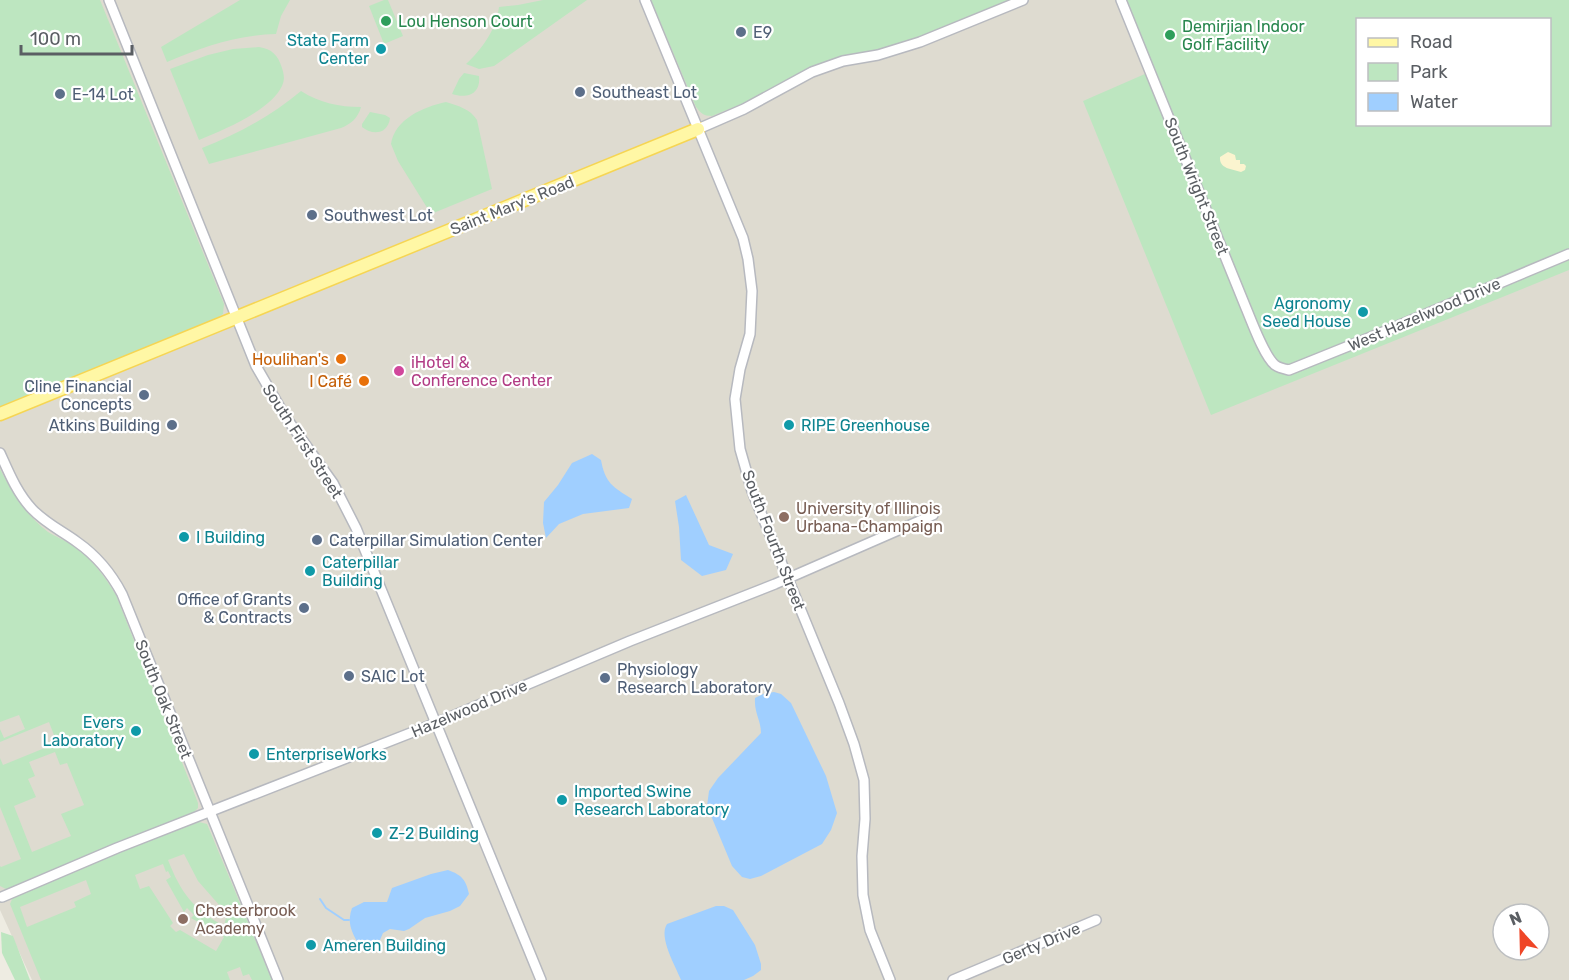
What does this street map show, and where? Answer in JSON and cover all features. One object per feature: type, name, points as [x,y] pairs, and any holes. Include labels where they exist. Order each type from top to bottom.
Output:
[{"type":"main road","name":"Saint Mary's Road","points":[[0,414],[698,129]]},
{"type":"street","name":"South First Street","points":[[109,0],[262,378],[285,416],[321,465],[356,528],[541,980]]},
{"type":"street","name":"South Fourth Street","points":[[645,0],[743,238],[752,291],[750,334],[740,369],[735,399],[740,449],[752,491],[854,744],[864,780],[866,819],[862,856],[863,895],[870,930],[890,980]]},
{"type":"street","name":"Saint Mary's Road","points":[[698,129],[744,109],[813,72],[843,61],[878,55],[920,42],[1023,0]]},
{"type":"street","name":"South Wright Street","points":[[1120,0],[1249,315],[1269,359],[1279,368]]},
{"type":"street","name":"West Hazelwood Drive","points":[[1279,368],[1289,369],[1381,333],[1569,254]]},
{"type":"street","name":"South Oak Street","points":[[0,453],[15,486],[33,510],[97,558],[116,582],[278,980]]},
{"type":"street","name":"Hazelwood Drive","points":[[2,897],[117,848],[436,723],[630,641],[788,578],[933,515]]},
{"type":"street","name":"Gerty Drive","points":[[952,980],[1096,920]]},
{"type":"shaded area","name":"University of Illinois Urbana-Champaign","points":[[0,0],[1569,0],[1569,980],[32,980],[0,910]]},
{"type":"green space","points":[[0,0],[100,0],[224,304],[223,314],[211,322],[0,409]]},
{"type":"green space","points":[[240,0],[290,0],[281,16],[276,34],[220,43],[167,62],[161,47]]},
{"type":"green space","name":"Lou Henson Court","points":[[388,0],[403,36],[384,44],[369,6]]},
{"type":"green space","points":[[543,0],[587,0],[494,66],[479,69],[466,64],[487,38],[495,24],[499,7]]},
{"type":"green space","points":[[651,0],[1014,0],[891,48],[841,58],[813,67],[749,101],[712,116],[702,114],[696,107]]},
{"type":"green space","points":[[1124,0],[1569,0],[1569,270],[1211,415],[1083,101],[1154,70]]},
{"type":"green space","points":[[259,47],[268,49],[279,60],[284,75],[282,86],[267,104],[257,111],[199,140],[170,69],[208,55],[233,49]]},
{"type":"green space","points":[[464,73],[479,76],[478,87],[472,94],[463,96],[452,94],[459,79]]},
{"type":"green space","points":[[301,91],[330,104],[361,107],[354,120],[341,128],[209,164],[202,148],[254,124]]},
{"type":"green space","points":[[446,102],[468,111],[477,120],[492,189],[431,214],[398,161],[391,144],[394,135],[404,121],[428,107]]},
{"type":"green space","points":[[370,112],[390,118],[383,130],[371,132],[362,127]]},
{"type":"green space","points":[[0,469],[26,511],[48,532],[86,556],[116,595],[198,808],[192,814],[8,890],[0,886],[0,866],[21,859],[0,807],[0,758],[3,765],[57,743],[49,722],[0,742],[0,729],[4,738],[25,729],[19,715],[0,722]],"holes":[[[55,752],[60,765],[67,763],[84,805],[61,814],[71,836],[32,852],[14,806],[36,797],[28,779],[35,776],[29,762]]]},
{"type":"green space","points":[[199,822],[207,824],[272,980],[252,980],[249,974],[243,976],[240,967],[227,972],[230,980],[41,980],[10,904],[13,897],[100,859]],"holes":[[[184,854],[198,881],[220,906],[216,910],[227,914],[224,926],[204,913],[183,891],[168,860]],[[163,864],[171,877],[166,880],[184,912],[187,908],[194,915],[191,918],[224,937],[216,951],[180,930],[176,932],[170,926],[173,923],[149,886],[140,889],[135,875]],[[86,880],[91,894],[74,902],[76,907],[27,927],[20,907]]]},
{"type":"green space","points":[[1,932],[13,936],[30,980],[15,980],[2,953]]},
{"type":"sand","points":[[1228,152],[1235,155],[1236,160],[1240,160],[1240,164],[1246,166],[1245,170],[1241,172],[1222,164],[1220,157]]},
{"type":"water","points":[[592,454],[601,460],[611,484],[632,499],[629,508],[583,514],[559,524],[546,538],[543,523],[544,502],[572,463]]},
{"type":"water","points":[[686,495],[709,545],[733,554],[726,570],[702,576],[681,560],[675,501]]},
{"type":"water","points":[[774,692],[781,694],[791,703],[826,776],[837,813],[831,830],[822,844],[761,876],[750,879],[742,877],[732,866],[707,806],[709,791],[718,778],[761,733],[755,698]]},
{"type":"water","points":[[448,870],[463,879],[468,889],[469,894],[460,906],[425,918],[404,931],[390,929],[383,933],[380,940],[371,945],[358,943],[350,926],[352,908],[364,902],[387,902],[392,888]]},
{"type":"water","points":[[716,906],[724,906],[733,910],[755,945],[761,970],[744,980],[681,980],[666,944],[667,924]]},
{"type":"waterway","points":[[320,899],[326,908],[344,920],[349,920]]},
{"type":"place","name":"Lou Henson Court","points":[[386,21]]},
{"type":"place","name":"E9","points":[[741,32]]},
{"type":"place","name":"Demirjian Indoor Golf Facility","points":[[1170,35]]},
{"type":"place","name":"State Farm Center","points":[[381,49]]},
{"type":"place","name":"Southeast Lot","points":[[580,92]]},
{"type":"place","name":"E-14 Lot","points":[[60,94]]},
{"type":"place","name":"Southwest Lot","points":[[312,215]]},
{"type":"place","name":"Agronomy Seed House","points":[[1363,312]]},
{"type":"place","name":"Houlihan's","points":[[341,359]]},
{"type":"place","name":"iHotel & Conference Center","points":[[399,371]]},
{"type":"place","name":"I Café","points":[[364,381]]},
{"type":"place","name":"Cline Financial Concepts","points":[[144,395]]},
{"type":"place","name":"Atkins Building","points":[[172,425]]},
{"type":"place","name":"RIPE Greenhouse","points":[[789,425]]},
{"type":"place","name":"University of Illinois Urbana-Champaign","points":[[784,517]]},
{"type":"place","name":"I Building","points":[[184,537]]},
{"type":"place","name":"Caterpillar Simulation Center","points":[[317,540]]},
{"type":"place","name":"Caterpillar Building","points":[[310,571]]},
{"type":"place","name":"Office of Grants & Contracts","points":[[304,608]]},
{"type":"place","name":"SAIC Lot","points":[[349,676]]},
{"type":"place","name":"Physiology Research Laboratory","points":[[605,678]]},
{"type":"place","name":"Evers Laboratory","points":[[136,731]]},
{"type":"place","name":"EnterpriseWorks","points":[[254,754]]},
{"type":"place","name":"Imported Swine Research Laboratory","points":[[562,800]]},
{"type":"place","name":"Z-2 Building","points":[[377,833]]},
{"type":"place","name":"Chesterbrook Academy","points":[[183,919]]},
{"type":"place","name":"Ameren Building","points":[[311,945]]}]
